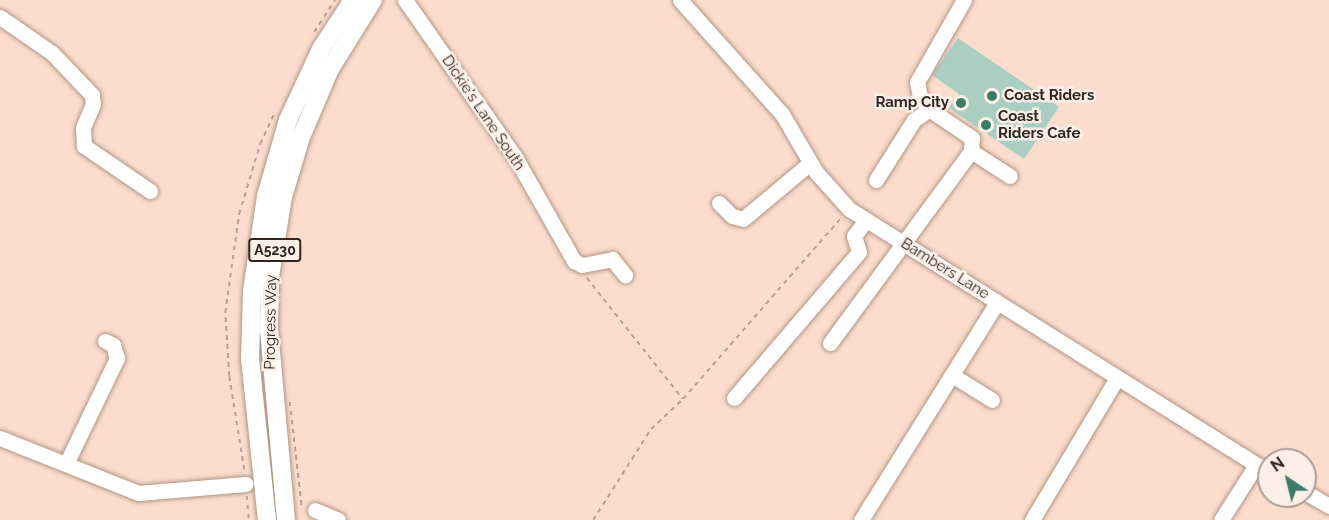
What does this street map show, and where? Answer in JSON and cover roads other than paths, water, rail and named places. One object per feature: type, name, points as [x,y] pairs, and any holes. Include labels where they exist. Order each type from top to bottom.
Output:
[{"type":"main road","name":"Progress Way","points":[[267,520],[250,359],[252,291],[266,196],[288,120],[321,49],[352,0]]},
{"type":"main road","name":"Progress Way","points":[[301,516],[269,330],[270,277],[283,196],[301,136],[330,69],[373,0]]},
{"type":"street","name":"Dickie's Lane South","points":[[405,0],[515,157],[574,261],[582,265],[612,259],[625,275]]},
{"type":"street","name":"Bambers Lane","points":[[680,0],[782,114],[810,163],[849,209],[1257,466]]},
{"type":"street","points":[[830,343],[905,245],[971,151],[972,138],[929,109],[920,97],[917,82],[964,0]]},
{"type":"street","points":[[0,17],[52,53],[92,95],[93,104],[83,128],[84,146],[150,191]]},
{"type":"street","points":[[876,180],[914,120],[929,109]]},
{"type":"street","points":[[971,151],[1011,176]]},
{"type":"street","points":[[719,202],[732,216],[743,219],[810,163]]},
{"type":"street","points":[[734,398],[859,252],[854,236],[866,220]]},
{"type":"street","points":[[863,519],[997,302]]},
{"type":"street","points":[[66,464],[117,358],[116,350],[105,341]]},
{"type":"street","points":[[952,375],[992,400]]},
{"type":"street","points":[[1032,520],[1117,378]]},
{"type":"street","points":[[0,438],[138,493],[246,484]]},
{"type":"street","points":[[1221,520],[1257,475]]},
{"type":"street","points":[[301,516],[338,520]]},
{"type":"place","name":"Coast Riders","points":[[992,96]]},
{"type":"place","name":"Ramp City","points":[[961,103]]},
{"type":"place","name":"Coast Riders Cafe","points":[[986,125]]}]
